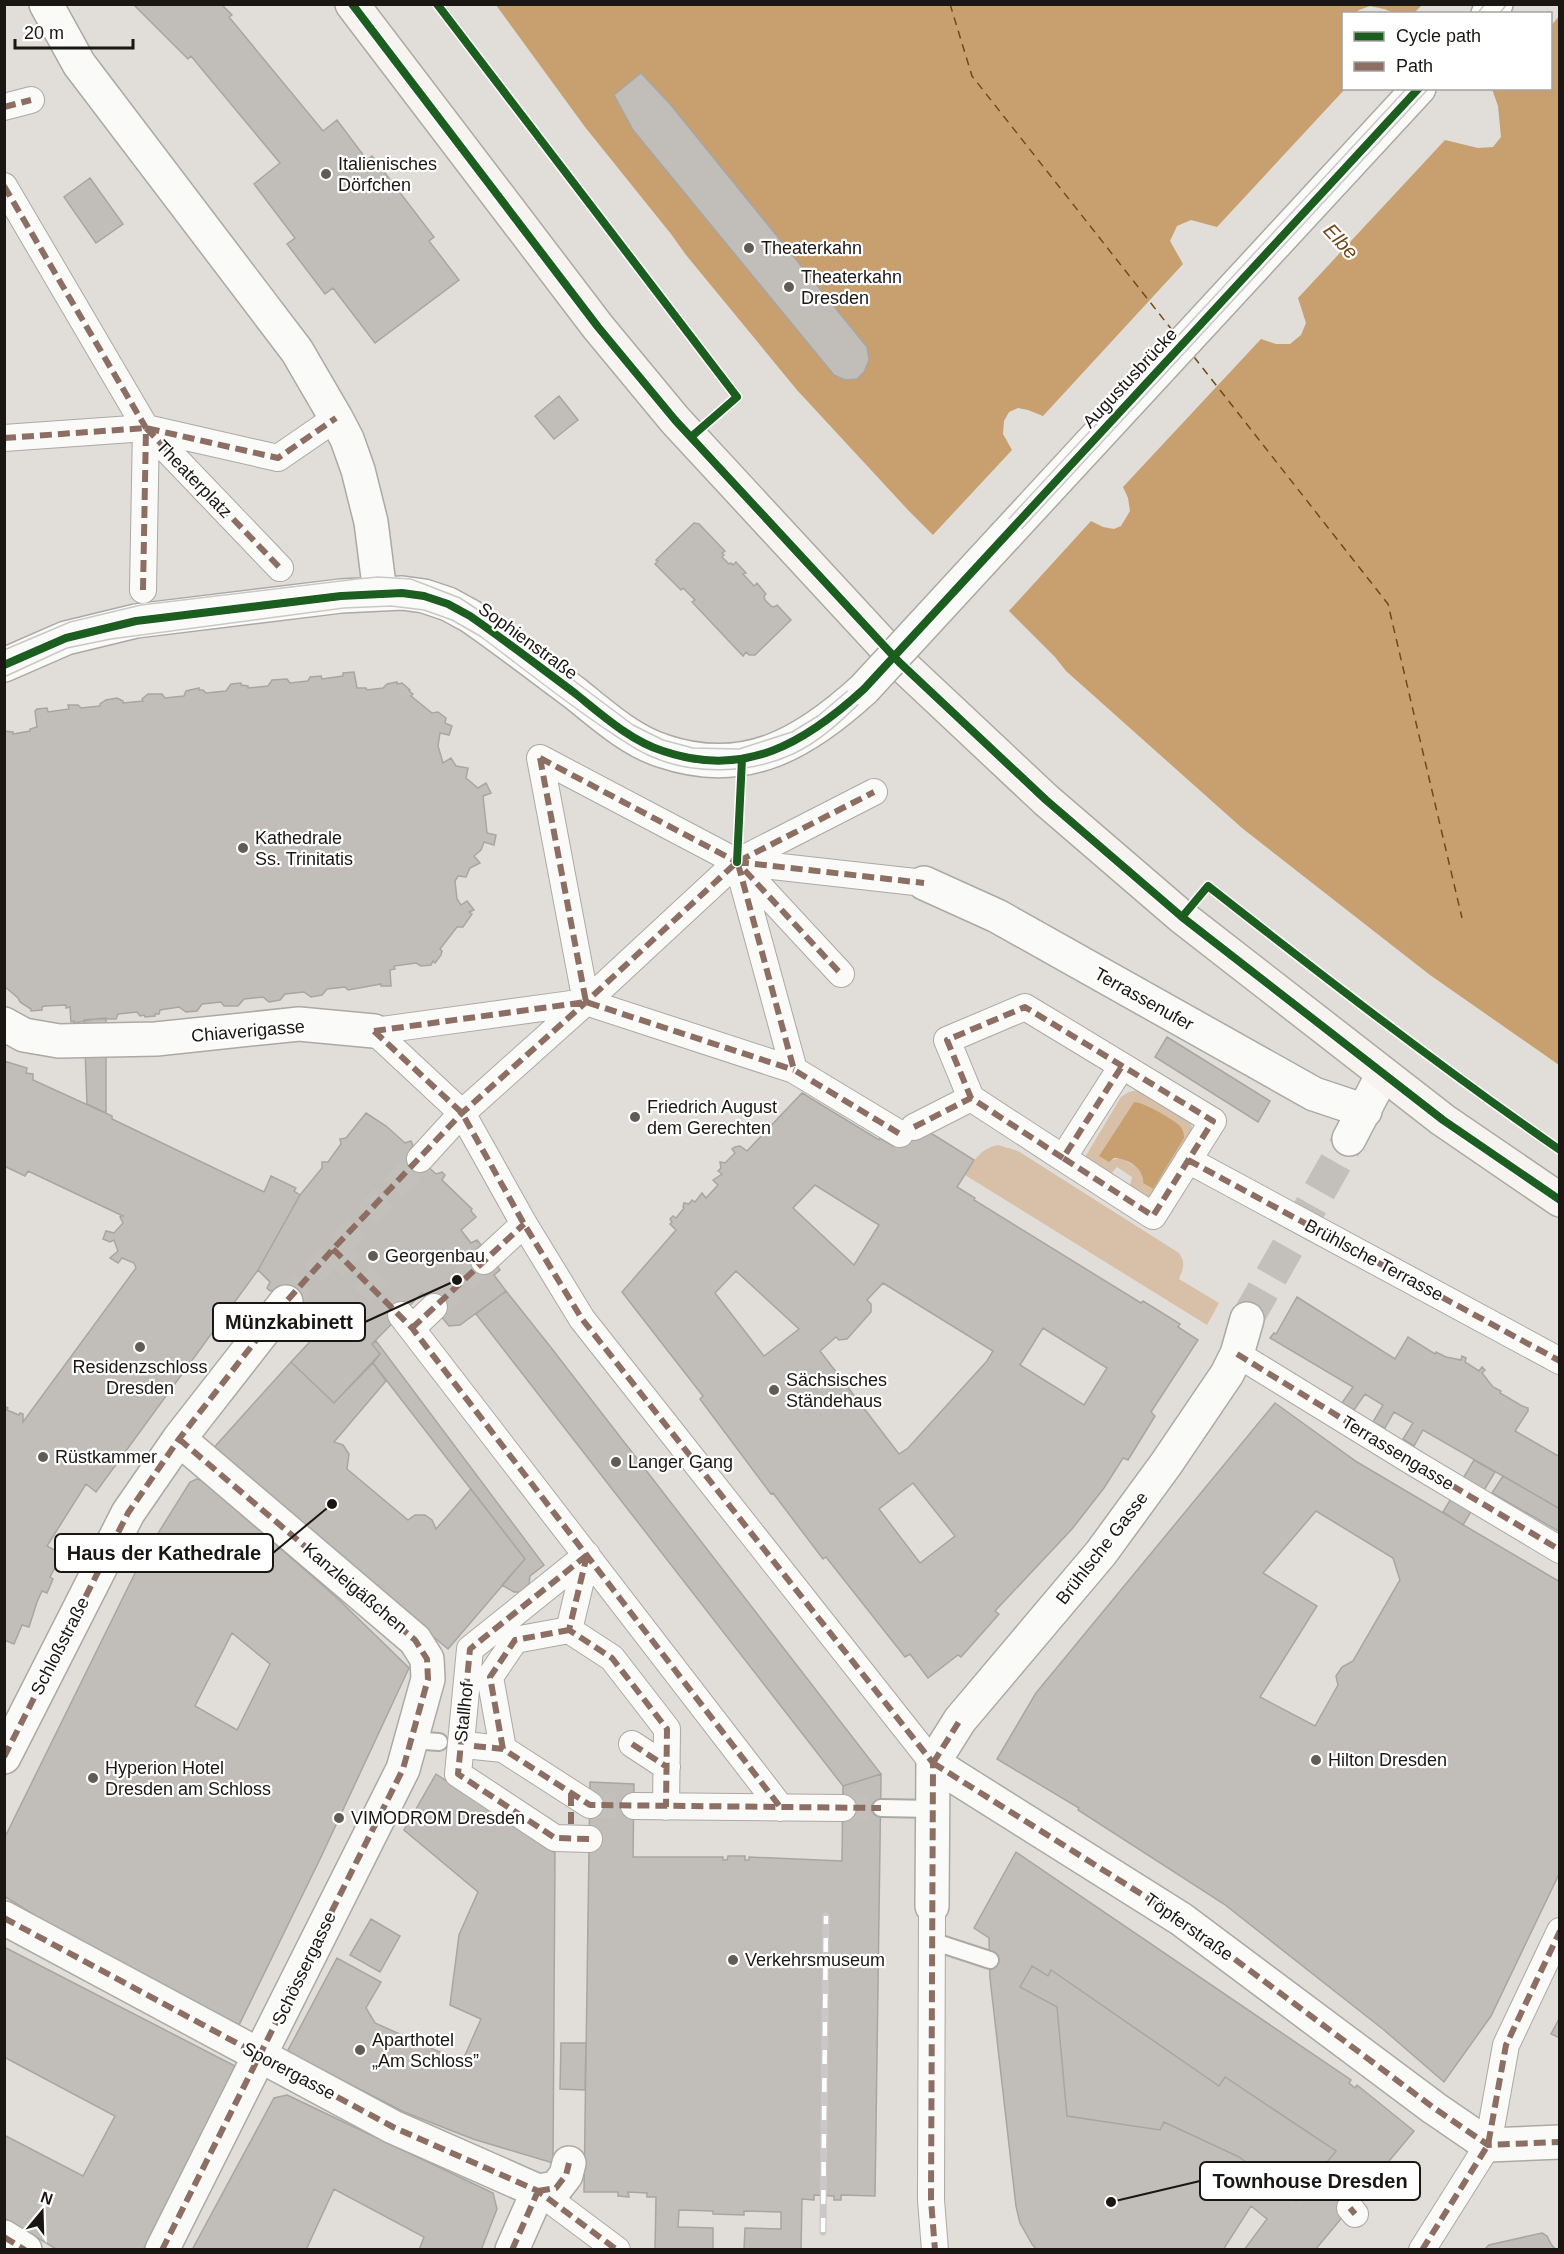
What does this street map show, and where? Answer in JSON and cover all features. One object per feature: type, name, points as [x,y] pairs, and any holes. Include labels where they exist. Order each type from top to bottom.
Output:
[{"type":"main road","points":[[352,4],[598,327],[654,394],[758,510],[899,662],[1046,800],[1182,917],[1443,1120],[1560,1200]]},
{"type":"street","points":[[46,4],[79,64],[297,351],[336,418],[358,470],[370,522],[380,593]]},
{"type":"street","name":"Augustusbrücke","points":[[864,689],[1417,90]]},
{"type":"street","points":[[4,107],[31,100]]},
{"type":"street","points":[[4,186],[146,428]]},
{"type":"street","points":[[4,438],[146,428],[278,458],[336,418]]},
{"type":"street","name":"Theaterplatz","points":[[146,428],[280,568]]},
{"type":"street","name":"Theaterplatz","points":[[143,590],[146,428]]},
{"type":"street","name":"Sophienstraße","points":[[4,665],[66,638],[136,621],[402,592],[424,596],[463,612],[514,647],[629,734],[661,751],[692,759],[742,759],[776,749],[811,733],[864,689]]},
{"type":"street","points":[[586,1002],[540,758],[737,862],[841,974]]},
{"type":"street","points":[[420,1158],[462,1113],[737,862],[874,792]]},
{"type":"street","points":[[737,862],[924,883]]},
{"type":"street","points":[[737,862],[794,1070]]},
{"type":"street","name":"Terrassenufer","points":[[924,883],[997,916],[1314,1094],[1365,1111]]},
{"type":"street","points":[[374,1031],[586,1002],[794,1070],[907,1130],[971,1098]]},
{"type":"street","points":[[1025,1007],[1213,1121],[1153,1216],[971,1098],[947,1040],[1025,1007]]},
{"type":"street","name":"Chiaverigasse","points":[[4,1024],[24,1035],[59,1041],[156,1039],[299,1024],[374,1031]]},
{"type":"street","points":[[374,1031],[462,1113],[524,1224],[582,1319],[933,1763],[931,2200],[935,2250]]},
{"type":"street","points":[[1063,1158],[1122,1066]]},
{"type":"street","points":[[1349,1139],[1383,1074]]},
{"type":"street","name":"Brühlsche Terrasse","points":[[1188,1160],[1560,1361]]},
{"type":"street","points":[[484,1261],[524,1224]]},
{"type":"street","name":"Schloßstraße","points":[[4,1757],[128,1513],[179,1439],[286,1302]]},
{"type":"street","points":[[434,1307],[407,1321],[782,1808]]},
{"type":"street","name":"Brühlsche Gasse","points":[[933,1763],[960,1720],[1107,1544],[1166,1464],[1227,1374],[1237,1354],[1247,1319]]},
{"type":"street","name":"Terrassengasse","points":[[1237,1354],[1560,1550]]},
{"type":"street","name":"Kanzleigäßchen","points":[[179,1439],[415,1640],[428,1659],[428,1679]]},
{"type":"street","points":[[587,1555],[569,1630],[612,1658],[667,1729],[666,1807]]},
{"type":"street","name":"Stallhof","points":[[474,1746],[503,1749],[580,1799],[580,1831],[555,1838],[458,1774],[470,1649],[587,1555]]},
{"type":"street","name":"Stallhof","points":[[503,1749],[490,1677],[515,1640],[569,1630]]},
{"type":"street","name":"Schössergasse","points":[[162,2250],[403,1770],[425,1741],[428,1679]]},
{"type":"street","points":[[632,1744],[667,1767]]},
{"type":"street","name":"Töpferstraße","points":[[933,1763],[1181,1919],[1434,2108],[1488,2145]]},
{"type":"street","points":[[634,1806],[843,1808]]},
{"type":"street","name":"Sporergasse","points":[[4,1918],[393,2127],[538,2191]]},
{"type":"street","points":[[1422,2250],[1488,2145],[1506,2044],[1560,1931]]},
{"type":"street","points":[[1488,2145],[1560,2142]]},
{"type":"street","points":[[538,2191],[556,2188],[566,2175],[569,2163]]},
{"type":"street","points":[[512,2250],[538,2191]]},
{"type":"street","points":[[538,2191],[617,2250]]},
{"type":"street","points":[[4,2237],[25,2250]]},
{"type":"lane","points":[[881,1808],[932,1809]]},
{"type":"lane","points":[[932,1941],[990,1960]]},
{"type":"shaded area","points":[[1144,1091],[1189,1121],[1193,1129],[1155,1201],[1130,1186],[1132,1177],[1117,1167],[1110,1175],[1084,1159],[1121,1097],[1129,1092]],"holes":[[[1134,1102],[1153,1189],[1143,1183],[1142,1174],[1133,1165],[1121,1158],[1111,1160],[1099,1156]]]},
{"type":"shaded area","points":[[998,1145],[1018,1151],[1179,1253],[1183,1269],[1179,1279],[1219,1303],[1207,1325],[965,1175],[982,1152]]},
{"type":"water","name":"Elbe","points":[[496,5],[1559,5],[1559,1065],[1430,975],[1242,828],[1066,671],[1055,657],[908,510],[797,390],[585,127]]},
{"type":"water","points":[[1134,1102],[1150,1107],[1170,1118],[1179,1125],[1183,1133],[1184,1138],[1153,1189],[1143,1183],[1141,1173],[1134,1165],[1119,1158],[1114,1158],[1109,1162],[1099,1156]]},
{"type":"pier","points":[[1422,5],[1559,5],[1559,16],[1552,25],[1552,12],[1415,12]]},
{"type":"pier","points":[[1370,6],[1392,12],[1357,12]]},
{"type":"pier","points":[[1344,90],[1492,90],[1498,106],[1501,137],[1493,147],[1478,148],[1445,140],[1298,298],[1306,323],[1301,335],[1290,344],[1276,344],[1261,339],[1123,487],[1130,511],[1121,526],[1114,529],[1091,521],[1007,613],[931,537],[1012,450],[1003,434],[1004,421],[1009,412],[1018,408],[1043,416],[1183,264],[1170,241],[1177,226],[1191,220],[1217,227]]},
{"type":"building","name":"Italienisches Dörfchen","points":[[133,4],[221,4],[232,15],[229,17],[323,131],[337,120],[367,160],[372,156],[434,237],[429,241],[459,280],[375,343],[333,288],[325,294],[287,244],[295,238],[254,184],[280,163],[191,56],[188,59]]},
{"type":"building","name":"Theaterkahn Dresden","points":[[641,73],[670,104],[867,347],[869,360],[864,372],[857,379],[845,380],[834,375],[633,130],[614,95]]},
{"type":"building","points":[[90,178],[123,224],[96,243],[64,197]]},
{"type":"building","points":[[559,396],[578,420],[554,439],[535,416]]},
{"type":"building","points":[[694,523],[699,524],[725,551],[722,557],[729,564],[733,565],[736,562],[754,586],[757,583],[766,594],[765,600],[771,606],[777,605],[791,620],[755,655],[749,655],[746,652],[743,656],[692,602],[695,600],[683,588],[681,590],[655,564],[658,561],[656,560]]},
{"type":"building","name":"Kathedrale Ss. Trinitatis","points":[[354,672],[357,688],[367,690],[383,688],[387,684],[397,682],[397,684],[402,683],[413,694],[411,696],[432,713],[438,712],[446,718],[445,723],[452,726],[449,735],[440,733],[438,746],[443,763],[451,758],[456,766],[468,768],[466,778],[478,788],[486,783],[491,793],[483,796],[487,833],[496,835],[494,845],[484,842],[481,850],[474,856],[480,863],[470,868],[466,877],[458,876],[455,881],[457,899],[461,905],[467,901],[474,910],[469,912],[472,914],[463,927],[457,927],[440,949],[441,955],[435,963],[433,961],[431,965],[421,966],[416,963],[394,966],[395,969],[390,970],[391,986],[381,986],[381,984],[348,990],[345,987],[327,989],[322,995],[311,997],[304,992],[285,994],[280,1000],[269,1002],[263,997],[244,999],[238,1006],[224,1006],[221,1002],[202,1004],[197,1011],[186,1012],[179,1007],[160,1010],[155,1016],[140,1016],[137,1012],[118,1014],[116,1019],[95,1019],[74,1023],[74,1021],[71,1022],[70,1007],[66,1008],[66,1005],[45,1006],[42,1010],[31,1011],[4,986],[4,731],[13,732],[13,734],[30,731],[37,727],[35,711],[37,709],[47,708],[48,712],[69,709],[68,705],[78,705],[81,708],[100,706],[106,700],[117,698],[123,703],[143,701],[142,699],[148,694],[162,694],[165,698],[184,696],[186,691],[199,688],[206,693],[226,691],[231,684],[241,683],[248,688],[268,686],[272,680],[287,679],[290,683],[308,681],[310,677],[321,676],[322,679]]},
{"type":"building","points":[[106,1018],[106,1113],[87,1104],[84,1020]]},
{"type":"building","points":[[1167,1037],[1270,1101],[1258,1122],[1155,1057]]},
{"type":"building","name":"Residenzschloss Dresden","points":[[4,1061],[27,1068],[26,1073],[33,1074],[33,1080],[112,1116],[112,1119],[264,1192],[271,1176],[296,1188],[294,1191],[300,1195],[258,1270],[96,1492],[86,1484],[47,1546],[62,1554],[50,1577],[53,1579],[47,1593],[42,1591],[37,1602],[29,1627],[22,1625],[14,1644],[4,1640],[4,1406],[8,1408],[7,1410],[19,1415],[23,1414],[23,1422],[136,1268],[134,1263],[122,1258],[118,1263],[110,1258],[118,1251],[114,1240],[110,1242],[103,1239],[106,1231],[114,1233],[123,1223],[120,1217],[123,1216],[28,1171],[25,1176],[4,1166]]},
{"type":"building","name":"Sächsisches Ständehaus","points":[[802,1093],[879,1140],[880,1138],[893,1146],[907,1122],[934,1135],[974,1160],[957,1187],[975,1198],[974,1200],[1141,1303],[1143,1301],[1180,1324],[1178,1327],[1198,1340],[1151,1412],[1155,1416],[1128,1460],[1123,1458],[1104,1488],[1072,1529],[995,1611],[999,1614],[961,1657],[958,1655],[928,1678],[910,1654],[905,1657],[826,1557],[823,1559],[773,1493],[771,1494],[700,1399],[703,1396],[622,1292],[676,1230],[670,1224],[672,1222],[670,1219],[673,1216],[676,1218],[684,1208],[684,1203],[689,1204],[692,1200],[695,1202],[702,1193],[706,1198],[718,1185],[713,1180],[722,1174],[718,1171],[721,1168],[720,1162],[725,1163],[735,1153],[732,1149],[735,1147],[740,1146],[747,1151]],"holes":[[[815,1185],[879,1225],[854,1265],[793,1208]],[[736,1271],[799,1329],[764,1356],[715,1293]],[[883,1283],[993,1351],[987,1361],[908,1448],[899,1454],[820,1351],[836,1337],[839,1340],[847,1339],[871,1312],[871,1304],[867,1300]],[[1043,1328],[1107,1368],[1084,1405],[1020,1365]],[[913,1483],[955,1536],[920,1563],[879,1509]]]},
{"type":"building","name":"Georgenbau","points":[[366,1113],[386,1126],[405,1143],[411,1141],[413,1146],[410,1150],[436,1174],[442,1172],[445,1175],[442,1180],[472,1209],[476,1217],[461,1230],[471,1243],[477,1240],[481,1245],[476,1250],[489,1268],[496,1264],[500,1270],[494,1275],[506,1291],[460,1325],[449,1326],[422,1293],[372,1344],[380,1354],[334,1403],[291,1362],[320,1331],[308,1320],[299,1319],[301,1314],[275,1290],[270,1291],[267,1288],[270,1282],[258,1270],[300,1195],[322,1168],[322,1162],[328,1162],[341,1144],[340,1139],[346,1138]]},
{"type":"building","name":"Langer Gang","points":[[506,1291],[881,1774],[843,1786],[476,1314]]},
{"type":"building","points":[[1297,1297],[1395,1359],[1408,1337],[1435,1354],[1436,1352],[1461,1360],[1462,1356],[1466,1358],[1465,1362],[1479,1371],[1482,1367],[1485,1370],[1482,1373],[1493,1387],[1528,1408],[1515,1431],[1560,1457],[1560,1509],[1423,1430],[1414,1446],[1403,1439],[1413,1423],[1394,1412],[1385,1428],[1373,1422],[1383,1405],[1365,1394],[1354,1410],[1342,1403],[1353,1387],[1270,1338],[1274,1333],[1276,1334]]},
{"type":"building","points":[[376,1341],[544,1565],[530,1576],[529,1584],[521,1592],[514,1592],[502,1585],[525,1559],[373,1363],[380,1354],[372,1344]]},
{"type":"building","points":[[291,1362],[334,1403],[373,1363],[386,1381],[334,1442],[343,1445],[349,1454],[347,1469],[408,1520],[415,1515],[425,1515],[432,1520],[436,1529],[471,1489],[525,1559],[448,1649],[211,1451]]},
{"type":"building","points":[[1275,1403],[1357,1462],[1560,1582],[1560,1872],[1491,2016],[1444,2082],[1384,2030],[1224,1904],[1078,1810],[1079,1808],[997,1759],[1036,1693]],"holes":[[[1316,1511],[1393,1558],[1400,1580],[1353,1661],[1342,1667],[1336,1676],[1338,1685],[1315,1726],[1260,1697],[1317,1606],[1263,1573]]]},
{"type":"building","points":[[1474,1460],[1495,1472],[1463,1525],[1443,1512]]},
{"type":"building","points":[[1503,1476],[1560,1509],[1560,1532],[1492,1493]]},
{"type":"building","points":[[197,1479],[203,1481],[335,1596],[409,1668],[321,1857],[239,2025],[114,1965],[4,1896],[4,1839],[142,1559],[190,1482]],"holes":[[[232,1633],[270,1664],[237,1730],[195,1706]]]},
{"type":"building","points":[[436,1774],[555,1853],[553,2163],[473,2139],[404,2112],[287,2052],[337,1958],[381,1982],[366,2008],[375,2023],[462,2062],[481,2019],[450,2005],[459,1935],[478,1892],[404,1830]]},
{"type":"building","name":"Verkehrsmuseum","points":[[881,1774],[875,2196],[841,2195],[841,2200],[834,2200],[834,2196],[814,2195],[814,2200],[802,2199],[801,2250],[744,2250],[745,2228],[781,2229],[781,2212],[744,2211],[744,2215],[679,2210],[678,2227],[713,2228],[713,2250],[655,2249],[656,2197],[647,2197],[647,2193],[628,2192],[629,2197],[618,2196],[618,2192],[584,2192],[590,1782],[634,1784],[633,1857],[723,1857],[723,1860],[727,1860],[728,1856],[745,1856],[745,1860],[749,1860],[749,1857],[842,1861],[843,1786]]},
{"type":"building","points":[[1016,1852],[1351,2080],[1349,2083],[1355,2088],[1357,2085],[1414,2131],[1315,2250],[1244,2250],[1267,2219],[1251,2206],[1223,2250],[1037,2250],[1020,2223],[1016,2206],[990,1978],[989,1938],[974,1928]],"holes":[[[1032,1966],[1048,1976],[1051,1970],[1219,2086],[1225,2077],[1336,2151],[1296,2201],[1239,2157],[1164,2122],[1160,2130],[1067,2116],[1057,2007],[1020,1987]]]},
{"type":"building","points":[[371,1919],[400,1936],[380,1972],[350,1955]]},
{"type":"building","points":[[4,1947],[237,2067],[143,2250],[58,2250],[4,2218],[4,2135],[83,2176],[115,2116],[4,2057]]},
{"type":"building","points":[[1032,1966],[1048,1976],[1051,1970],[1219,2086],[1225,2077],[1336,2151],[1296,2201],[1239,2157],[1164,2122],[1160,2130],[1067,2116],[1057,2007],[1020,1987]]},
{"type":"building","points":[[1560,2017],[1560,2038],[1551,2034]]},
{"type":"building","points":[[561,2043],[586,2043],[585,2090],[560,2089]]},
{"type":"building","points":[[287,2095],[493,2193],[497,2209],[481,2250],[419,2250],[424,2237],[334,2189],[306,2250],[192,2250],[274,2098]]},
{"type":"building","points":[[1542,2233],[1547,2236],[1556,2250],[1484,2250],[1489,2245]]},
{"type":"ferry route","points":[[950,4],[972,76],[1172,330]]},
{"type":"ferry route","points":[[1194,357],[1388,604],[1462,918]]},
{"type":"tunnel","points":[[1247,1319],[1349,1139]]},
{"type":"tunnel","points":[[286,1302],[420,1159]]},
{"type":"tunnel","points":[[333,1249],[401,1315]]},
{"type":"tunnel","points":[[434,1307],[484,1261]]},
{"type":"tunnel","points":[[590,1805],[634,1806]]},
{"type":"tunnel","points":[[843,1808],[881,1808]]},
{"type":"tram line","points":[[1479,12],[1485,4]]},
{"type":"tram line","points":[[1501,12],[1507,4]]},
{"type":"tram line","points":[[4,650],[70,622],[141,605],[357,579],[378,577],[411,579],[460,598],[489,617],[633,725],[663,740],[693,748],[739,749],[792,732],[818,716],[858,682],[1405,90]]},
{"type":"tram line","points":[[4,677],[67,648],[111,639],[344,608],[391,606],[424,610],[452,620],[480,636],[618,738],[665,762],[722,770],[760,765],[795,753],[825,734],[870,693],[1427,90]]},
{"type":"railway","points":[[823,2232],[826,1916]]},
{"type":"marked path","points":[[4,107],[31,100]]},
{"type":"marked path","points":[[4,186],[146,428]]},
{"type":"marked path","points":[[4,438],[146,428],[278,458],[336,418]]},
{"type":"marked path","points":[[143,590],[146,428],[280,568]]},
{"type":"marked path","points":[[540,758],[737,862],[841,974]]},
{"type":"marked path","points":[[540,758],[586,1002]]},
{"type":"marked path","points":[[4,1757],[128,1513],[179,1439],[286,1302],[333,1249],[462,1113],[737,862],[874,792]]},
{"type":"marked path","points":[[737,862],[924,883]]},
{"type":"marked path","points":[[738,864],[794,1070],[900,1134]]},
{"type":"marked path","points":[[374,1031],[586,1002],[794,1070]]},
{"type":"marked path","points":[[1063,1158],[971,1098],[947,1040],[1025,1007],[1213,1121],[1153,1216],[1063,1158],[1122,1066]]},
{"type":"marked path","points":[[374,1031],[462,1113],[524,1224],[582,1319],[933,1763],[931,2200],[935,2250]]},
{"type":"marked path","points":[[914,1127],[971,1098]]},
{"type":"marked path","points":[[1188,1160],[1560,1361]]},
{"type":"marked path","points":[[412,1328],[524,1224]]},
{"type":"marked path","points":[[333,1249],[412,1328],[781,1808]]},
{"type":"marked path","points":[[1237,1354],[1560,1550]]},
{"type":"marked path","points":[[162,2250],[403,1769],[428,1679],[427,1659],[415,1640],[179,1439]]},
{"type":"marked path","points":[[587,1555],[470,1649],[458,1774],[555,1838],[589,1839]]},
{"type":"marked path","points":[[587,1555],[569,1630],[612,1658],[667,1729],[666,1807]]},
{"type":"marked path","points":[[503,1749],[490,1677],[515,1640],[569,1630]]},
{"type":"marked path","points":[[933,1763],[960,1720]]},
{"type":"marked path","points":[[632,1744],[667,1767]]},
{"type":"marked path","points":[[474,1746],[503,1749],[590,1805],[881,1808]]},
{"type":"marked path","points":[[933,1763],[1181,1919],[1434,2108],[1488,2145],[1560,2142]]},
{"type":"marked path","points":[[571,1793],[571,1824]]},
{"type":"marked path","points":[[4,1918],[393,2127],[538,2191],[617,2250]]},
{"type":"marked path","points":[[1422,2250],[1488,2145],[1506,2045],[1560,1931]]},
{"type":"marked path","points":[[538,2191],[556,2188],[566,2175],[569,2163]]},
{"type":"marked path","points":[[512,2250],[538,2191]]},
{"type":"marked path","points":[[1350,2208],[1355,2214]]},
{"type":"marked path","points":[[4,2237],[25,2250]]},
{"type":"cycle path","points":[[352,4],[598,327],[675,420],[899,662],[1046,800],[1182,917],[1443,1120],[1560,1200]]},
{"type":"cycle path","points":[[437,4],[737,397],[691,437]]},
{"type":"cycle path","points":[[4,665],[66,638],[136,621],[341,596],[402,593],[424,596],[448,604],[470,616],[617,727],[651,747],[693,759],[721,761],[747,758],[772,751],[796,740],[819,725],[864,689],[1417,90]]},
{"type":"cycle path","points":[[737,862],[742,759]]},
{"type":"cycle path","points":[[1182,917],[1208,886],[1382,1021],[1560,1150]]},
{"type":"place","name":"Italienisches Dörfchen","points":[[326,174]]},
{"type":"place","name":"Theaterkahn","points":[[749,248]]},
{"type":"place","name":"Theaterkahn Dresden","points":[[789,287]]},
{"type":"place","name":"Kathedrale Ss. Trinitatis","points":[[243,848]]},
{"type":"place","name":"Friedrich August dem Gerechten","points":[[635,1117]]},
{"type":"place","name":"Georgenbau","points":[[373,1256]]},
{"type":"place","name":"Münzkabinett","points":[[457,1280]]},
{"type":"place","name":"Residenzschloss Dresden","points":[[140,1347]]},
{"type":"place","name":"Sächsisches Ständehaus","points":[[774,1390]]},
{"type":"place","name":"Rüstkammer","points":[[43,1457]]},
{"type":"place","name":"Langer Gang","points":[[616,1462]]},
{"type":"place","name":"Haus der Kathedrale","points":[[332,1504]]},
{"type":"place","name":"Hilton Dresden","points":[[1316,1760]]},
{"type":"place","name":"Hyperion Hotel Dresden am Schloss","points":[[93,1778]]},
{"type":"place","name":"VIMODROM Dresden","points":[[339,1818]]},
{"type":"place","name":"Verkehrsmuseum","points":[[733,1960]]},
{"type":"place","name":"Aparthotel „Am Schloss”","points":[[360,2050]]},
{"type":"place","name":"Townhouse Dresden","points":[[1111,2202]]}]
